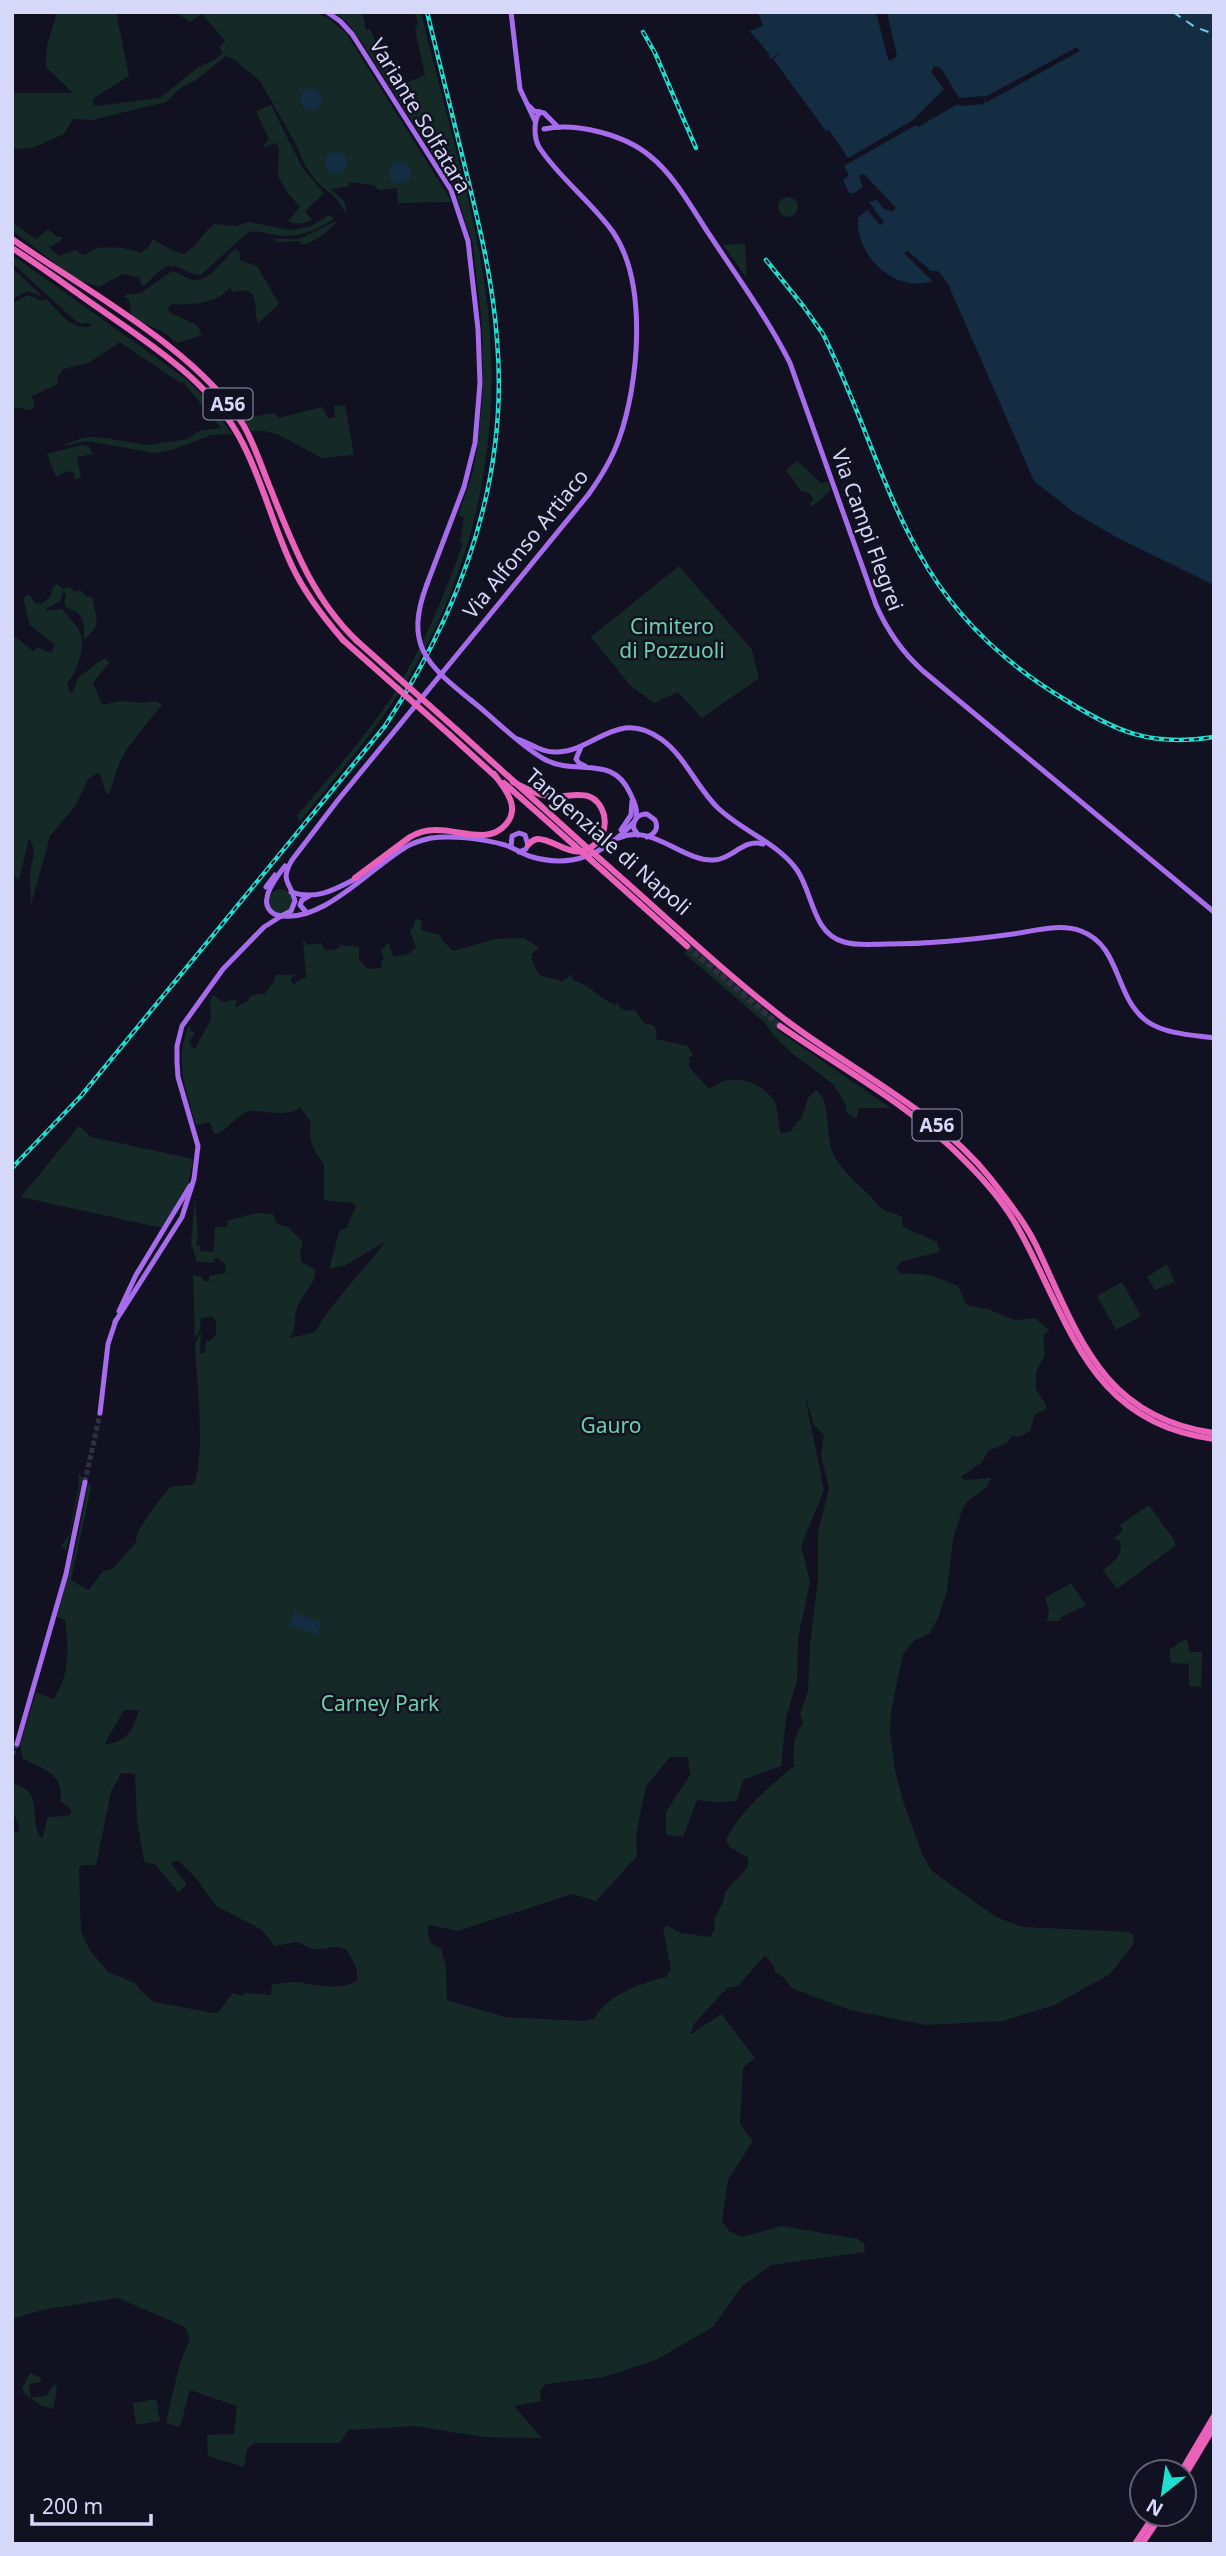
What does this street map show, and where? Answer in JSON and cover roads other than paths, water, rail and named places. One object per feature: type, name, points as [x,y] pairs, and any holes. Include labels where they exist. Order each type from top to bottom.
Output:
[{"type":"highway","name":"Tangenziale di Napoli","points":[[12,239],[163,342],[226,400],[254,446],[297,556],[315,591],[328,611],[357,641],[583,844],[785,1020],[913,1107],[960,1145],[988,1176],[1023,1223],[1079,1338],[1105,1376],[1128,1397],[1156,1416],[1183,1427],[1214,1433]]},
{"type":"highway","name":"Tangenziale di Napoli","points":[[12,248],[163,354],[212,397],[228,418],[247,452],[303,587],[329,624],[343,640],[687,946]]},
{"type":"highway","points":[[355,878],[410,837],[421,832],[442,829],[487,834],[503,828],[511,815],[511,803],[494,774]]},
{"type":"highway","points":[[513,782],[548,796],[585,795],[598,804],[605,818],[601,836],[587,849],[566,849],[540,839],[533,840],[528,846]]},
{"type":"highway","name":"A56","points":[[780,1026],[908,1112],[951,1146],[975,1171],[1018,1226],[1077,1348],[1114,1394],[1133,1409],[1160,1424],[1187,1434],[1214,1439]]},
{"type":"highway","points":[[1189,2458],[1214,2416]]},
{"type":"highway","points":[[1195,2458],[1214,2427]]},
{"type":"highway","points":[[1135,2544],[1146,2528]]},
{"type":"highway","points":[[1142,2544],[1153,2528]]},
{"type":"main road","name":"Variante Solfatara","points":[[327,12],[352,34],[455,198],[466,230],[478,329],[480,383],[475,443],[464,487],[419,604],[417,621],[422,648],[437,672],[531,750],[554,764],[607,769],[617,774],[637,808],[635,832],[644,837]]},
{"type":"main road","points":[[511,12],[520,89],[536,123],[539,128],[544,129]]},
{"type":"main road","points":[[526,104],[558,127]]},
{"type":"main road","points":[[537,142],[536,123],[540,112]]},
{"type":"main road","points":[[537,142],[548,124],[548,118]]},
{"type":"main road","name":"Via Campi Flegrei","points":[[544,129],[558,127],[591,130],[618,137],[640,148],[659,163],[684,196],[783,349],[798,383],[876,605],[905,654],[1214,912]]},
{"type":"main road","name":"Via Alfonso Artiaco","points":[[268,889],[588,495],[601,477],[619,441],[635,352],[636,304],[629,270],[613,232],[537,142]]},
{"type":"main road","name":"Variante Solfatara","points":[[518,738],[538,749],[554,752],[567,750],[620,728],[653,734],[672,750],[702,791],[723,813],[772,848],[797,870],[823,927],[839,940],[859,944],[940,943],[1055,928],[1075,929],[1090,935],[1105,948],[1128,998],[1143,1018],[1163,1029],[1214,1038]]},
{"type":"main road","points":[[586,743],[578,750],[576,759],[580,765],[593,768]]},
{"type":"main road","points":[[619,834],[631,815],[632,798]]},
{"type":"main road","points":[[612,842],[644,814],[655,820],[656,830],[644,837]]},
{"type":"main road","points":[[495,842],[519,833],[524,835],[537,858]]},
{"type":"main road","points":[[749,844],[750,833]]},
{"type":"main road","points":[[372,870],[337,889],[319,895],[279,887],[268,889],[266,902],[274,914],[307,913],[324,905],[406,847],[419,841],[449,837],[495,842],[537,858],[572,860],[599,852],[625,835],[644,837],[708,860],[719,860],[757,842],[772,848]]},
{"type":"main road","points":[[511,847],[509,842],[512,836]]},
{"type":"main road","points":[[519,852],[528,846]]},
{"type":"main road","points":[[264,927],[295,905],[285,874],[295,856]]},
{"type":"main road","points":[[307,913],[300,902],[309,895]]},
{"type":"main road","points":[[319,895],[325,899],[324,905]]},
{"type":"main road","points":[[115,1322],[184,1213],[194,1179],[198,1146],[178,1077],[177,1046],[183,1026],[223,970],[264,927],[270,918],[270,910]]},
{"type":"main road","points":[[100,1413],[108,1344],[115,1322],[136,1275],[194,1179]]},
{"type":"main road","points":[[17,1744],[66,1574],[85,1482]]},
{"type":"water","points":[[758,12],[876,12],[890,61],[897,56],[887,12],[1214,12],[1214,585],[1116,537],[1075,513],[1034,481],[948,284],[938,271],[931,271],[908,251],[904,253],[932,281],[918,284],[892,277],[870,258],[863,245],[858,218],[867,210],[880,225],[884,222],[869,202],[877,200],[883,208],[892,212],[896,208],[864,174],[859,176],[863,187],[849,193],[843,180],[849,175],[844,166],[958,104],[984,104],[985,96],[959,98],[941,68],[934,66],[931,72],[944,89],[912,121],[848,158],[773,59],[781,53],[770,59],[750,31],[763,26]]},
{"type":"water","points":[[311,88],[319,91],[322,99],[319,107],[311,110],[303,107],[300,99],[303,91]]},
{"type":"water","points":[[336,152],[344,155],[347,163],[344,171],[336,174],[328,171],[325,163],[328,155]]},
{"type":"water","points":[[400,162],[408,165],[411,173],[408,181],[400,184],[392,181],[389,173],[392,165]]},
{"type":"water","points":[[294,1612],[321,1622],[317,1635],[289,1625]]},
{"type":"tunnel","points":[[687,946],[780,1026]]},
{"type":"tunnel","points":[[85,1482],[100,1413]]},
{"type":"tunnel","points":[[12,1755],[17,1744]]},
{"type":"railway","points":[[12,1168],[81,1096],[385,726],[412,682],[457,590],[487,493],[499,392],[497,340],[489,274],[480,231],[427,12]]},
{"type":"railway","points":[[643,32],[655,53],[696,148]]},
{"type":"railway","points":[[766,260],[823,334],[905,527],[933,576],[964,617],[1021,670],[1101,720],[1135,734],[1153,738],[1192,740],[1214,737]]},
{"type":"park label","name":"Cimitero di Pozzuoli","points":[[672,639]]},
{"type":"park label","name":"Gauro","points":[[611,1426]]},
{"type":"park label","name":"Carney Park","points":[[380,1704]]}]
